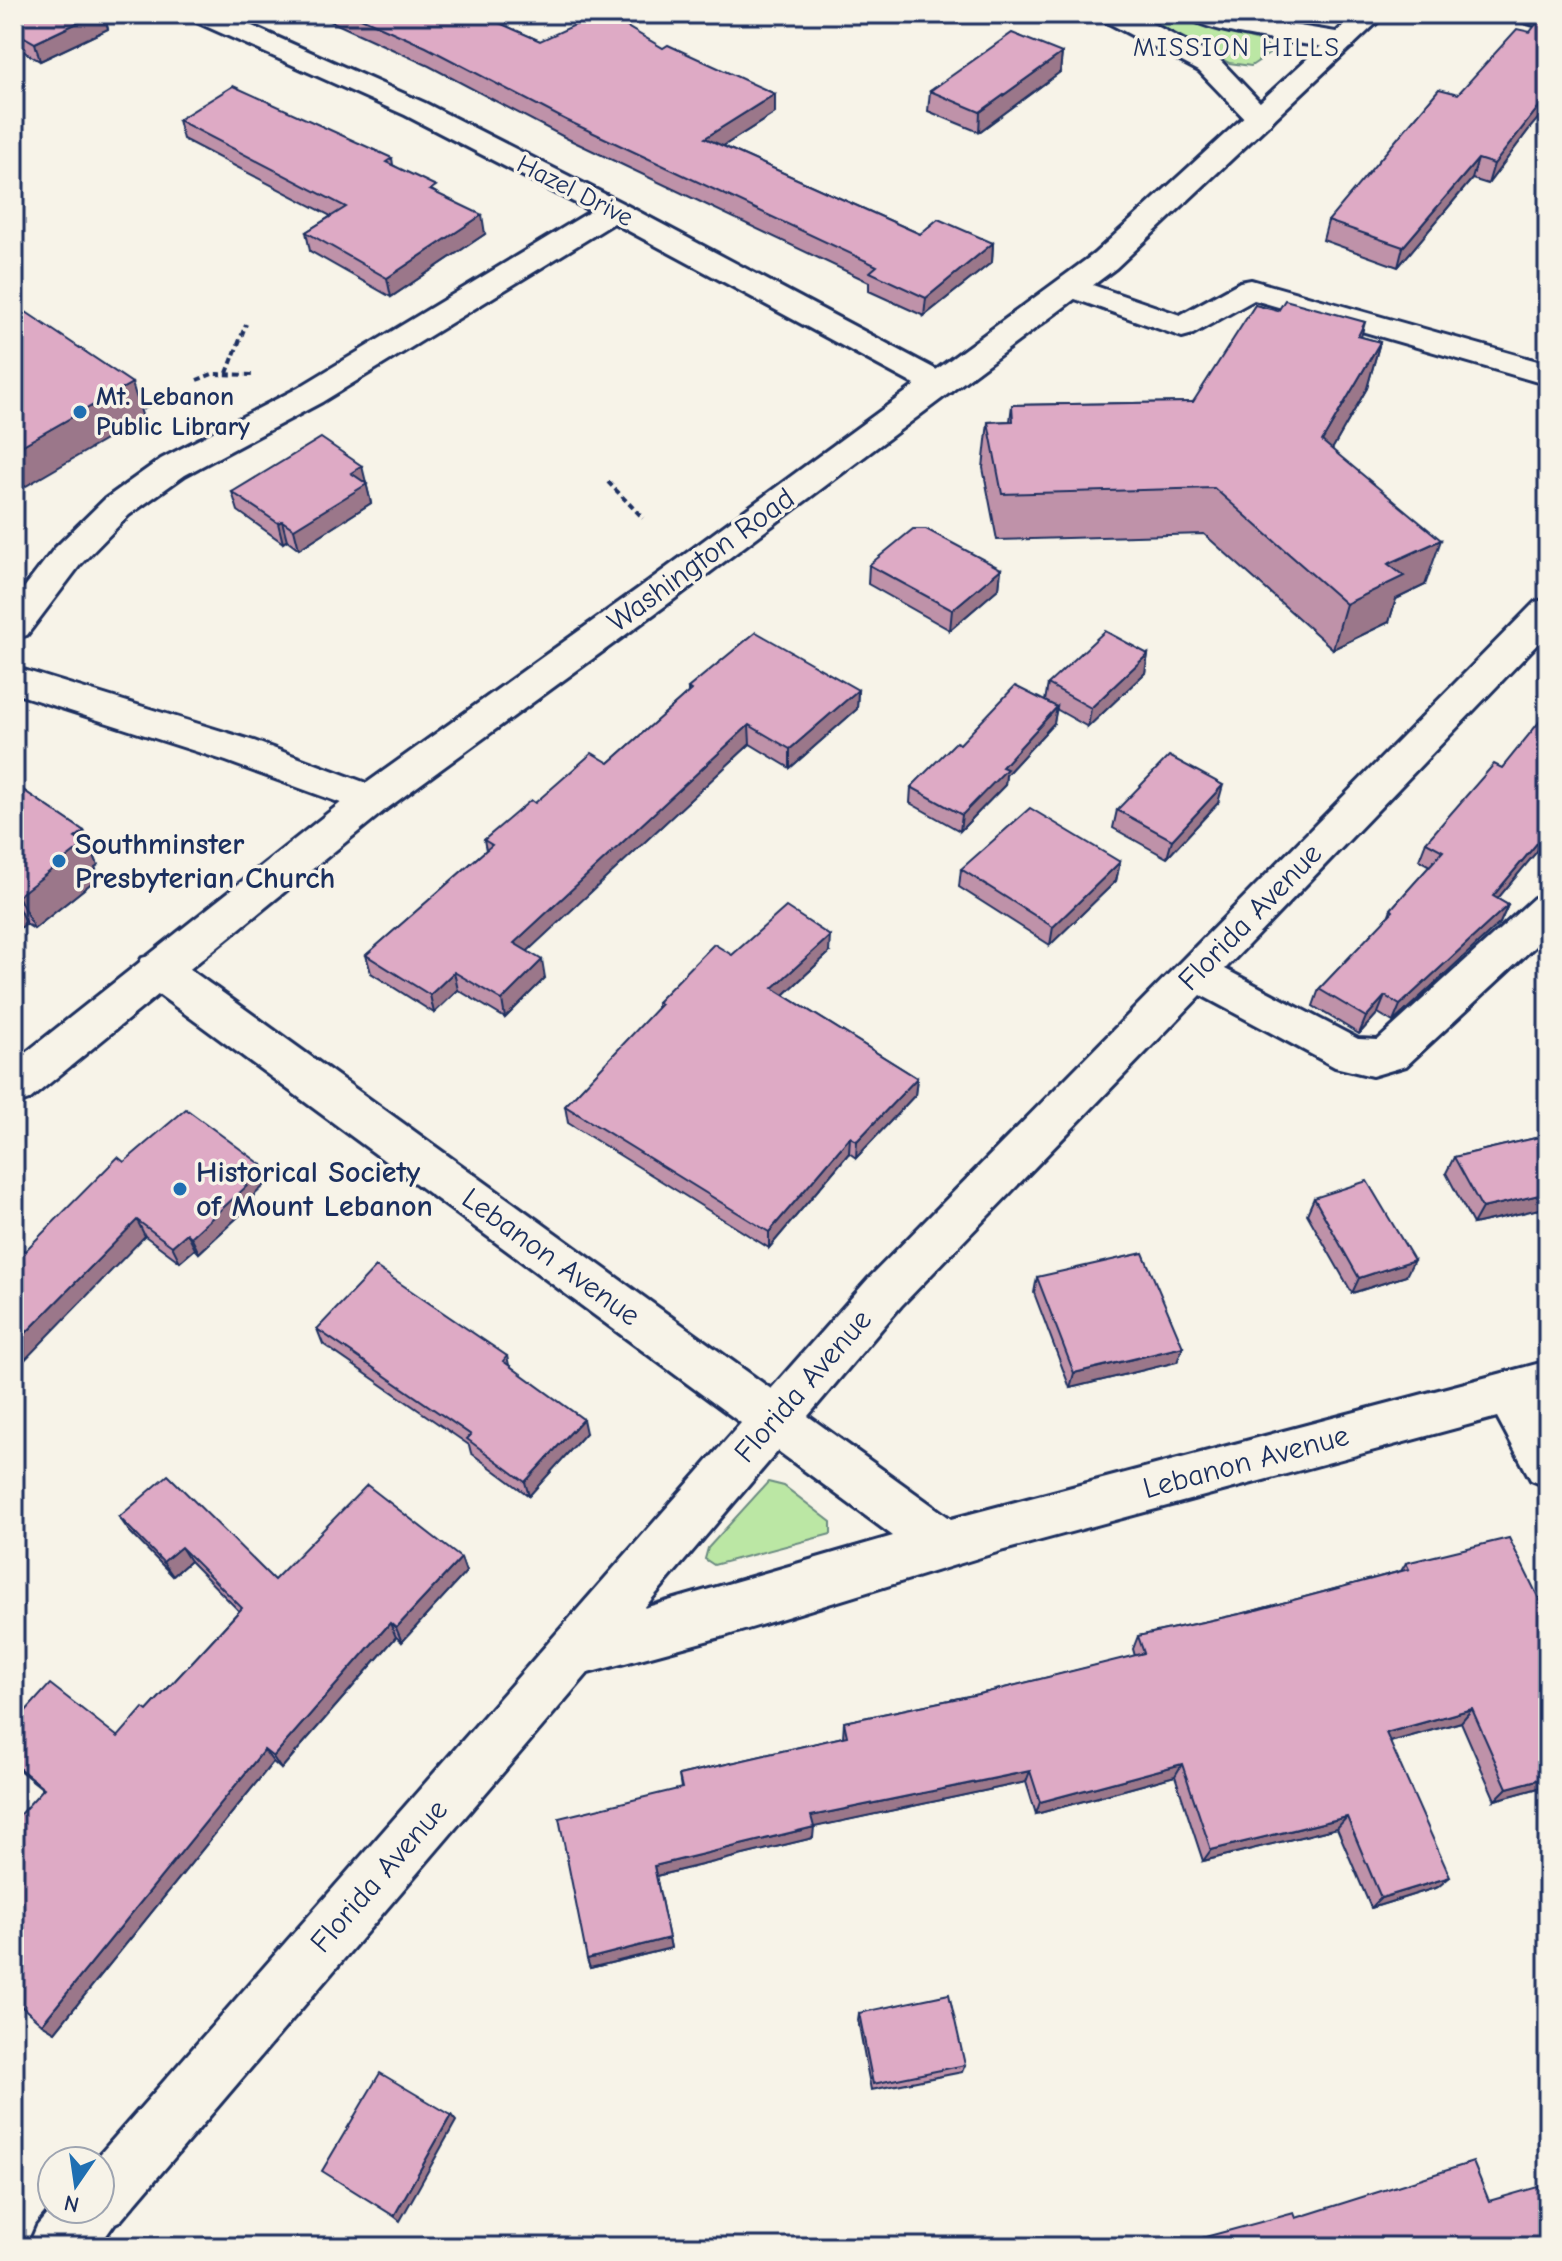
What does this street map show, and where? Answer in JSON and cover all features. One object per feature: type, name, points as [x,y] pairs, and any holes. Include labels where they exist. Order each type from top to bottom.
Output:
[{"type":"street","name":"Hazel Drive","points":[[202,14],[415,109],[613,210],[940,385]]},
{"type":"street","points":[[1113,14],[1209,65],[1260,118]]},
{"type":"street","points":[[1199,14],[1229,24],[1342,41]]},
{"type":"street","name":"Washington Road","points":[[14,1087],[371,800],[1072,287],[1150,222],[1372,14]]},
{"type":"street","points":[[1527,14],[1548,21]]},
{"type":"street","points":[[14,626],[67,557],[117,507],[173,467],[331,383],[613,210]]},
{"type":"street","points":[[1072,287],[1182,327],[1251,289],[1548,375]]},
{"type":"street","name":"Florida Avenue","points":[[116,2180],[885,1292],[1548,611]]},
{"type":"street","points":[[14,680],[240,751],[371,800]]},
{"type":"street","points":[[1196,973],[1350,1055],[1372,1059],[1391,1054],[1548,909]]},
{"type":"street","name":"Lebanon Avenue","points":[[157,970],[944,1544]]},
{"type":"street","points":[[1528,1387],[1548,1464]]},
{"type":"street","name":"Lebanon Avenue","points":[[573,1652],[728,1610],[944,1544],[1528,1387]]},
{"type":"street","points":[[58,2247],[77,2225]]},
{"type":"path","points":[[14,215],[22,210]]},
{"type":"path","points":[[227,373],[246,324]]},
{"type":"path","points":[[197,380],[227,373],[257,375]]},
{"type":"path","points":[[142,409],[161,400]]},
{"type":"path","points":[[608,482],[643,518]]},
{"type":"green space","points":[[1134,14],[1177,14],[1205,26],[1259,41],[1270,49],[1269,54],[1251,66],[1229,63]]},
{"type":"green space","points":[[768,1482],[784,1486],[831,1522],[831,1534],[714,1565],[705,1559],[708,1548]]},
{"type":"building","points":[[14,14],[96,14],[35,43],[14,31]]},
{"type":"building","points":[[352,14],[479,14],[540,41],[605,14],[663,48],[668,45],[775,94],[705,138],[920,234],[938,219],[993,243],[926,298],[870,272],[877,266],[566,120],[426,47]]},
{"type":"building","points":[[1544,14],[1548,14],[1548,95],[1494,164],[1478,159],[1403,247],[1328,221],[1439,89],[1458,94],[1517,29],[1530,32]]},
{"type":"building","points":[[1012,33],[1062,53],[980,112],[930,91]]},
{"type":"building","points":[[233,86],[392,158],[386,162],[436,186],[430,190],[482,215],[387,278],[306,232],[346,207],[178,120]]},
{"type":"building","points":[[1285,300],[1365,322],[1358,336],[1380,342],[1322,441],[1441,540],[1388,564],[1404,576],[1346,604],[1214,488],[1002,494],[988,422],[1013,421],[1012,405],[1193,402],[1255,305],[1278,311]]},
{"type":"building","points":[[14,304],[132,383],[14,450]]},
{"type":"building","points":[[321,438],[362,466],[351,473],[367,484],[294,529],[282,521],[278,523],[232,492]]},
{"type":"building","points":[[913,529],[926,529],[1001,569],[952,610],[869,565]]},
{"type":"building","points":[[1105,631],[1148,654],[1091,708],[1048,684]]},
{"type":"building","points":[[756,632],[858,690],[790,749],[749,725],[514,943],[542,960],[502,1000],[454,972],[430,995],[366,955],[492,845],[484,840],[531,800],[535,803],[592,753],[609,763],[691,690],[688,688]]},
{"type":"building","points":[[1015,686],[1057,707],[1002,767],[1007,769],[962,815],[911,787],[956,742],[960,744]]},
{"type":"building","points":[[1548,711],[1548,830],[1493,896],[1508,905],[1400,1005],[1385,996],[1366,1017],[1319,989],[1393,911],[1391,909],[1443,851],[1426,842],[1494,764],[1502,768]]},
{"type":"building","points":[[1169,756],[1223,785],[1172,840],[1117,810]]},
{"type":"building","points":[[14,784],[84,831],[75,838],[85,844],[18,896],[14,893]]},
{"type":"building","points":[[1030,808],[1120,862],[1053,927],[961,869]]},
{"type":"building","points":[[786,907],[830,936],[773,988],[917,1078],[857,1141],[850,1137],[769,1232],[565,1106],[661,1004],[657,1002],[714,944],[732,955]]},
{"type":"building","points":[[186,1109],[262,1165],[242,1183],[247,1186],[191,1237],[187,1233],[172,1246],[137,1220],[14,1345],[14,1244],[25,1251],[118,1157],[124,1162]]},
{"type":"building","points":[[1548,1135],[1548,1193],[1482,1208],[1454,1157]]},
{"type":"building","points":[[1367,1181],[1414,1260],[1359,1278],[1314,1198]]},
{"type":"building","points":[[1143,1253],[1183,1347],[1074,1373],[1037,1277]]},
{"type":"building","points":[[376,1267],[507,1356],[503,1361],[583,1419],[525,1482],[467,1439],[471,1435],[317,1329]]},
{"type":"building","points":[[168,1475],[274,1580],[367,1485],[461,1558],[396,1628],[390,1623],[273,1757],[264,1750],[42,2024],[14,2000],[14,1821],[44,1788],[14,1764],[14,1724],[50,1684],[118,1737],[143,1708],[147,1711],[242,1608],[181,1547],[163,1562],[119,1517]]},
{"type":"building","points":[[1509,1538],[1548,1617],[1548,1667],[1544,1668],[1548,1675],[1548,1747],[1542,1749],[1548,1762],[1548,1777],[1507,1788],[1472,1709],[1386,1733],[1450,1877],[1381,1898],[1347,1817],[1211,1850],[1182,1764],[1040,1802],[1030,1771],[811,1816],[814,1827],[654,1866],[669,1938],[587,1959],[559,1818],[682,1788],[679,1775],[847,1736],[844,1722],[988,1692],[1144,1653],[1138,1636],[1249,1612],[1409,1569],[1406,1563]]},
{"type":"building","points":[[949,1994],[965,2065],[873,2084],[859,2013]]},
{"type":"building","points":[[380,2073],[451,2115],[394,2216],[322,2171]]},
{"type":"building","points":[[1473,2162],[1489,2201],[1548,2184],[1548,2247],[1201,2247],[1198,2239],[1294,2213],[1296,2218]]},
{"type":"place","name":"Mt. Lebanon Public Library","points":[[80,412]]},
{"type":"place","name":"Southminster Presbyterian Church","points":[[59,861]]},
{"type":"place","name":"Historical Society of Mount Lebanon","points":[[180,1189]]},
{"type":"district","name":"MISSION HILLS","points":[[1237,48]]}]
